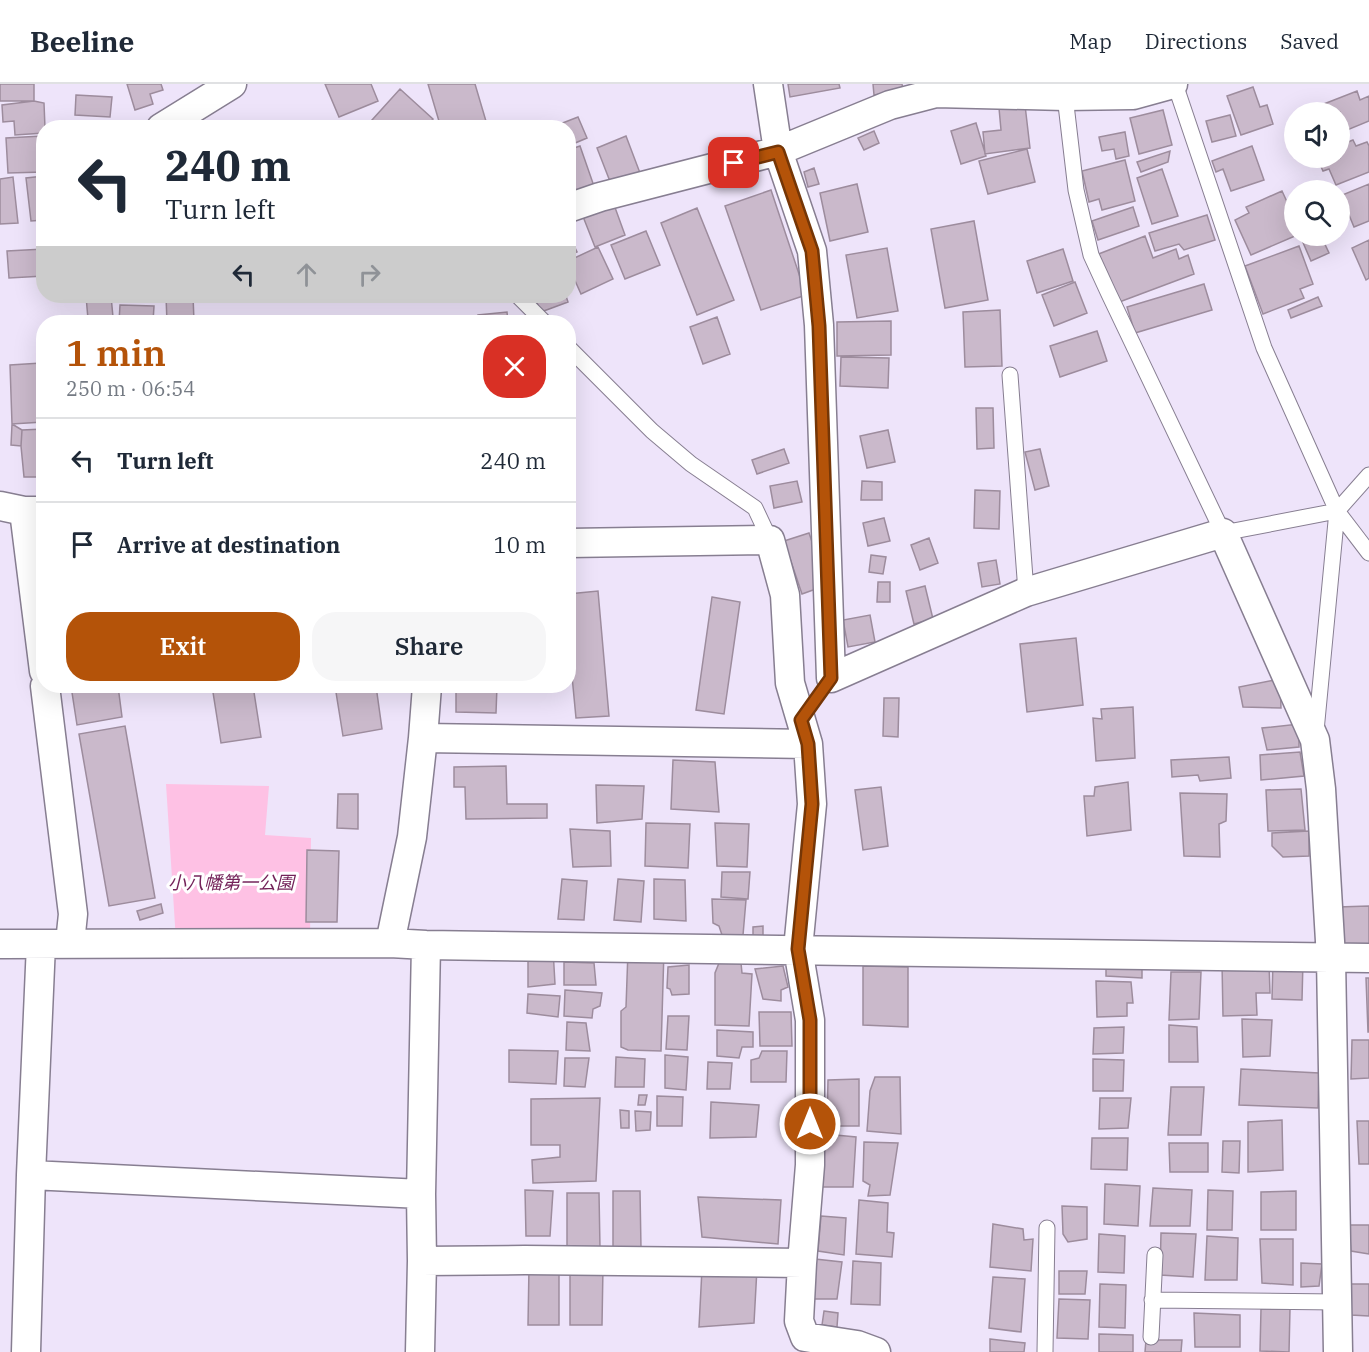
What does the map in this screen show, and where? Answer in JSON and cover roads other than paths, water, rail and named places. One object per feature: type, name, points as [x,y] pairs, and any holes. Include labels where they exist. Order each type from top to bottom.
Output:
[{"type":"street","points":[[174,120],[232,84]]},
{"type":"street","points":[[768,84],[778,152],[812,251],[819,326],[831,678],[805,732]]},
{"type":"street","points":[[576,205],[600,197],[778,152],[890,105],[936,93],[1064,90],[1133,95],[1174,84]]},
{"type":"street","points":[[23,509],[36,609]]},
{"type":"street","points":[[831,678],[1026,592],[1223,533],[1315,740],[1321,789],[1331,957],[1338,1352]]},
{"type":"street","points":[[576,543],[770,540],[785,595],[790,683],[805,732],[812,804],[798,949],[810,1020],[810,1165],[799,1321],[805,1336],[857,1345],[876,1352]]},
{"type":"street","points":[[46,693],[73,914],[70,944]]},
{"type":"street","points":[[390,943],[412,837],[426,693]]},
{"type":"street","points":[[423,738],[805,732]]},
{"type":"street","points":[[26,1352],[31,1175],[22,944],[390,943],[1369,958]]},
{"type":"street","points":[[420,1352],[422,1261],[420,1194],[426,945]]},
{"type":"street","points":[[31,1175],[420,1194]]},
{"type":"street","points":[[422,1261],[802,1263]]},
{"type":"lane","points":[[1174,84],[1264,348],[1337,511],[1369,553]]},
{"type":"lane","points":[[1064,90],[1076,190],[1091,255],[1223,533],[1337,511],[1369,476]]},
{"type":"lane","points":[[525,303],[537,315]]},
{"type":"lane","points":[[576,355],[652,431],[691,464],[754,508],[770,540]]},
{"type":"lane","points":[[1010,375],[1026,592]]},
{"type":"lane","points":[[1315,740],[1337,511]]},
{"type":"lane","points":[[1045,1352],[1047,1228]]},
{"type":"lane","points":[[1151,1336],[1155,1255]]},
{"type":"lane","points":[[1152,1300],[1338,1302]]},
{"type":"park label","name":"小八幡第一公園","points":[[231,883]]}]
